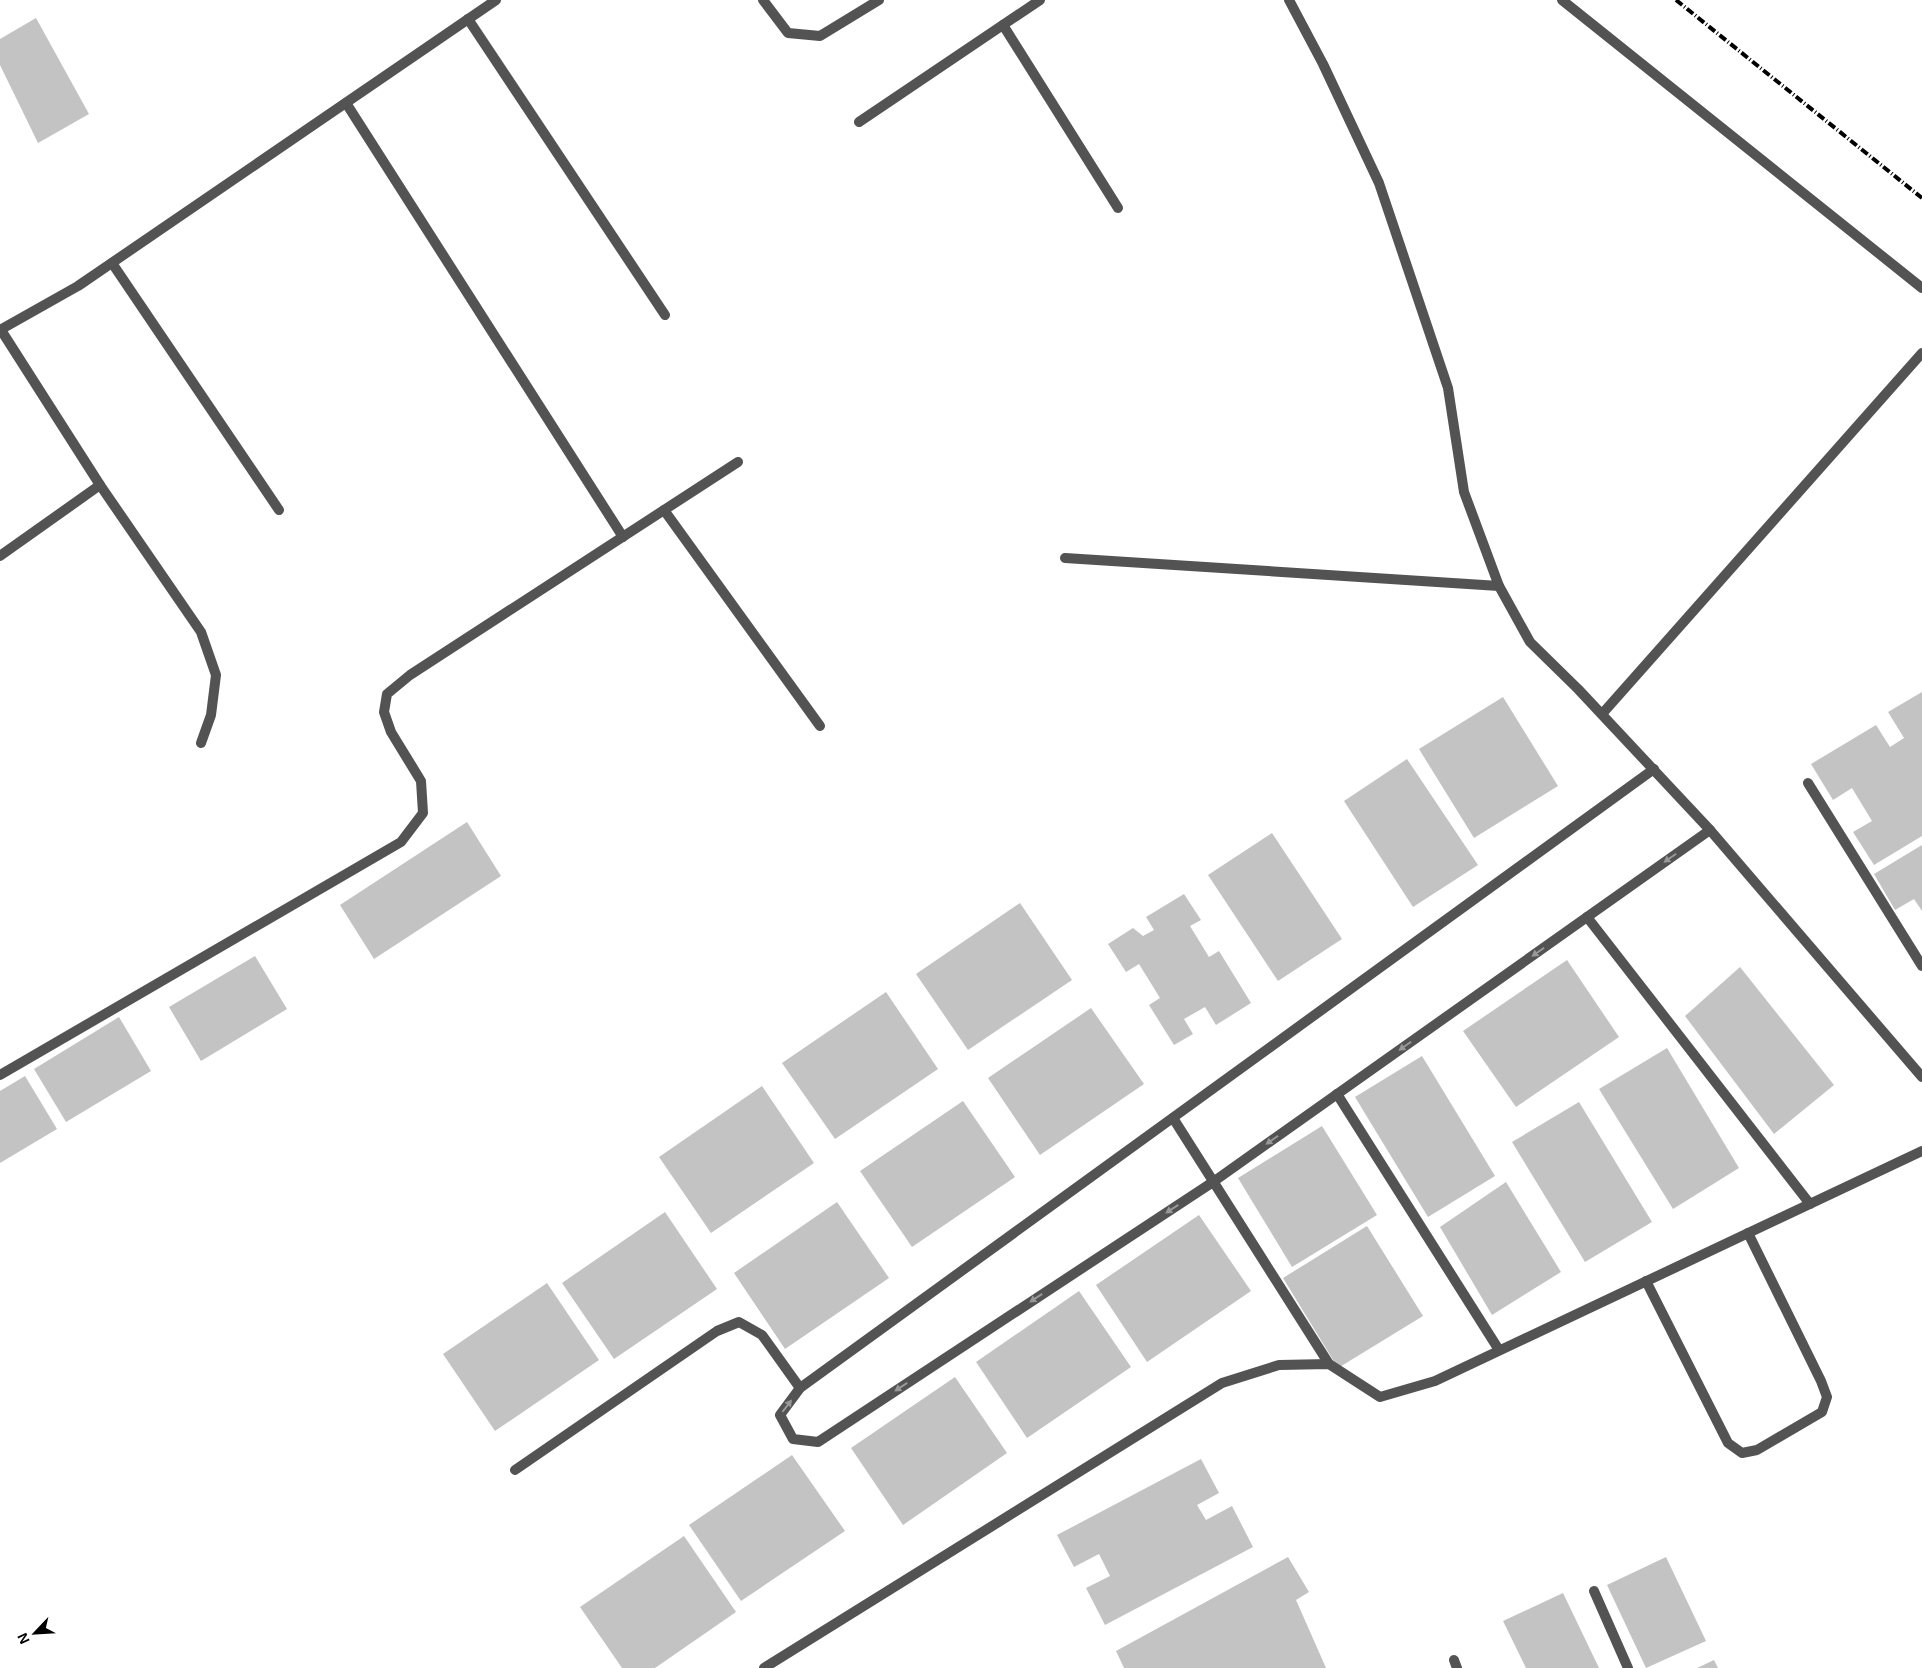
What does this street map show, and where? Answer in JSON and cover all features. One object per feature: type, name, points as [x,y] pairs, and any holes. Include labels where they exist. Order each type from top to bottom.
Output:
[{"type":"street","points":[[201,743],[211,715],[216,675],[201,632],[100,485],[0,330],[78,286],[496,0]]},
{"type":"street","points":[[763,0],[788,32],[820,36],[879,0]]},
{"type":"street","points":[[858,122],[1040,0]]},
{"type":"street","points":[[1289,0],[1323,64],[1379,183],[1448,388],[1464,492],[1498,586],[1530,642],[1602,714],[1710,830],[1922,1077]]},
{"type":"street","points":[[1562,0],[1922,288]]},
{"type":"street","points":[[468,19],[665,315]]},
{"type":"street","points":[[1003,25],[1118,208]]},
{"type":"street","points":[[346,103],[624,537]]},
{"type":"street","points":[[112,263],[279,510]]},
{"type":"street","points":[[1602,714],[1922,353]]},
{"type":"street","points":[[0,1075],[401,842],[423,812],[420,781],[391,732],[384,712],[387,694],[410,675],[738,462]]},
{"type":"street","points":[[0,556],[100,485]]},
{"type":"street","points":[[664,510],[820,726]]},
{"type":"street","points":[[1065,558],[1498,586]]},
{"type":"street","points":[[1654,769],[800,1388],[780,1414],[793,1439],[818,1442],[1213,1182],[1710,830]]},
{"type":"street","points":[[1808,783],[1922,966]]},
{"type":"street","points":[[1587,917],[1810,1204]]},
{"type":"street","points":[[1337,1094],[1500,1350]]},
{"type":"street","points":[[1173,1118],[1329,1364],[1380,1397],[1435,1381],[1922,1152]]},
{"type":"street","points":[[1646,1282],[1728,1443],[1742,1453],[1758,1450],[1822,1412],[1827,1398],[1821,1381],[1748,1233]]},
{"type":"street","points":[[515,1470],[717,1332],[739,1322],[762,1335],[800,1388]]},
{"type":"street","points":[[764,1668],[1222,1383],[1279,1365],[1329,1364]]},
{"type":"street","points":[[1594,1591],[1628,1668]]},
{"type":"building","points":[[36,18],[89,114],[38,143],[0,65],[0,39]]},
{"type":"building","points":[[1922,692],[1922,836],[1874,865],[1853,832],[1872,821],[1852,788],[1833,800],[1811,764],[1876,725],[1890,747],[1904,738],[1888,712]]},
{"type":"building","points":[[1503,697],[1558,786],[1474,838],[1419,749]]},
{"type":"building","points":[[1407,759],[1478,865],[1413,907],[1344,801]]},
{"type":"building","points":[[467,822],[501,876],[374,959],[340,905]]},
{"type":"building","points":[[1272,833],[1342,939],[1278,981],[1208,875]]},
{"type":"building","points":[[1922,845],[1922,911],[1914,899],[1895,910],[1874,874]]},
{"type":"building","points":[[1184,894],[1201,920],[1190,926],[1209,957],[1219,951],[1251,1003],[1216,1025],[1205,1007],[1184,1019],[1193,1034],[1174,1045],[1149,1005],[1160,998],[1139,964],[1126,972],[1108,944],[1133,928],[1143,936],[1154,930],[1146,917]]},
{"type":"building","points":[[1020,903],[1072,980],[968,1050],[916,974]]},
{"type":"building","points":[[255,956],[287,1009],[201,1061],[169,1007]]},
{"type":"building","points":[[1567,960],[1619,1037],[1516,1107],[1463,1031]]},
{"type":"building","points":[[1740,967],[1834,1085],[1774,1134],[1685,1016]]},
{"type":"building","points":[[886,992],[938,1069],[835,1139],[782,1063]]},
{"type":"building","points":[[1091,1008],[1144,1084],[1040,1155],[988,1078]]},
{"type":"building","points":[[119,1017],[151,1071],[66,1122],[34,1069]]},
{"type":"building","points":[[1667,1048],[1739,1168],[1673,1209],[1599,1089]]},
{"type":"building","points":[[1422,1056],[1495,1176],[1428,1217],[1355,1097]]},
{"type":"building","points":[[25,1076],[57,1129],[0,1163],[0,1091]]},
{"type":"building","points":[[762,1086],[814,1163],[711,1233],[659,1157]]},
{"type":"building","points":[[963,1101],[1015,1177],[912,1247],[860,1171]]},
{"type":"building","points":[[1579,1102],[1652,1222],[1585,1262],[1512,1142]]},
{"type":"building","points":[[1322,1126],[1377,1215],[1292,1267],[1238,1178]]},
{"type":"building","points":[[1506,1182],[1561,1272],[1492,1315],[1440,1227]]},
{"type":"building","points":[[837,1202],[889,1278],[785,1349],[734,1273]]},
{"type":"building","points":[[665,1212],[717,1289],[614,1359],[562,1283]]},
{"type":"building","points":[[1199,1215],[1251,1291],[1147,1362],[1096,1285]]},
{"type":"building","points":[[1367,1226],[1423,1316],[1338,1368],[1283,1278]]},
{"type":"building","points":[[547,1283],[599,1360],[495,1431],[443,1354]]},
{"type":"building","points":[[1079,1291],[1131,1367],[1027,1438],[976,1362]]},
{"type":"building","points":[[955,1377],[1007,1453],[903,1525],[851,1448]]},
{"type":"building","points":[[792,1455],[845,1531],[741,1601],[689,1525]]},
{"type":"building","points":[[1201,1459],[1219,1493],[1197,1505],[1206,1520],[1232,1506],[1253,1547],[1105,1625],[1086,1588],[1110,1576],[1099,1554],[1074,1567],[1057,1535]]},
{"type":"building","points":[[684,1536],[736,1612],[655,1668],[622,1668],[580,1607]]},
{"type":"building","points":[[1288,1557],[1309,1592],[1296,1600],[1326,1668],[1124,1668],[1116,1651]]},
{"type":"building","points":[[1666,1557],[1706,1641],[1646,1668],[1607,1585]]},
{"type":"building","points":[[1563,1593],[1599,1668],[1526,1668],[1503,1621]]},
{"type":"building","points":[[1714,1660],[1718,1668],[1697,1668]]},
{"type":"railway","points":[[1676,0],[1922,198]]}]
